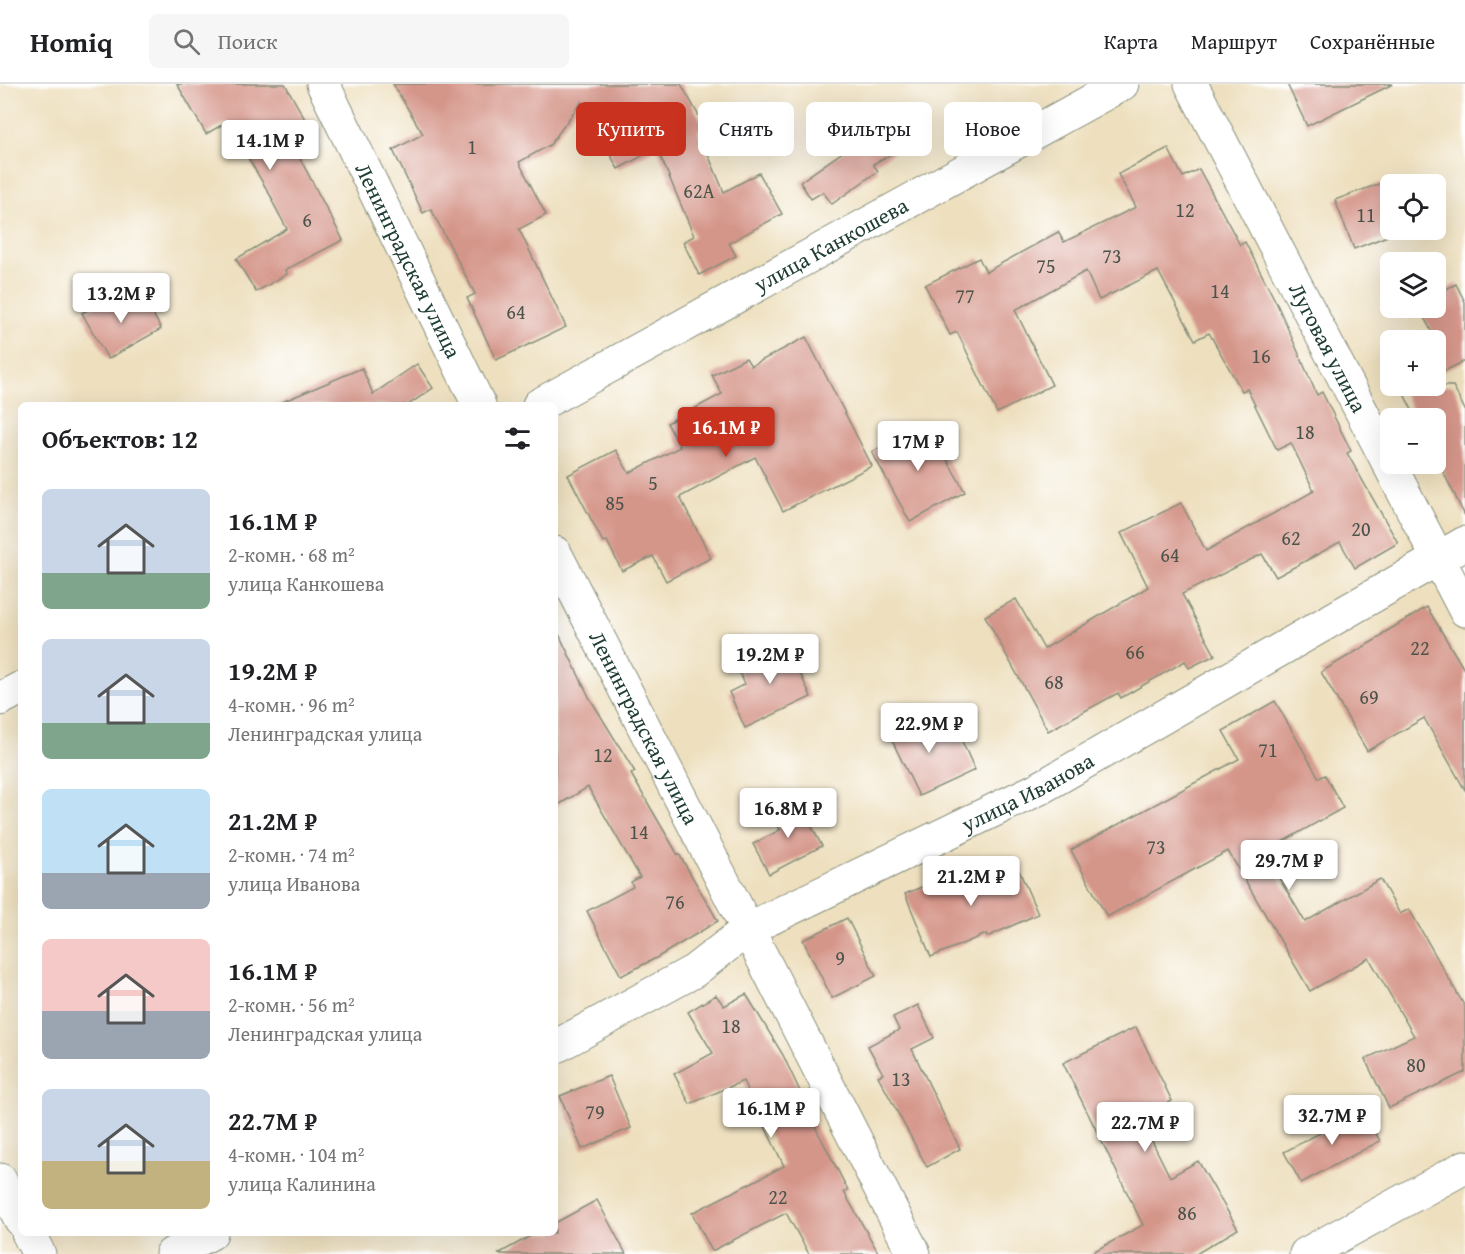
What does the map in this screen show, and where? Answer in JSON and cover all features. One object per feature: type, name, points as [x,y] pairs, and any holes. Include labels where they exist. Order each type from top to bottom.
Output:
[{"type":"street","name":"Ленинградская улица","points":[[323,84],[478,402]]},
{"type":"street","name":"улица Канкошева","points":[[544,402],[1122,84]]},
{"type":"street","name":"Луговая улица","points":[[1191,84],[1451,550],[1465,610]]},
{"type":"street","name":"улица Иванова","points":[[558,1045],[694,971],[748,929],[1040,788],[1451,550]]},
{"type":"street","name":"Ленинградская улица","points":[[558,559],[914,1254]]},
{"type":"street","points":[[0,699],[18,690]]},
{"type":"street","points":[[1306,1254],[1465,1167]]},
{"type":"street","points":[[0,1180],[18,1214]]},
{"type":"street","points":[[30,1236],[39,1254]]},
{"type":"street","points":[[172,1254],[205,1236]]},
{"type":"building","points":[[177,84],[285,84],[307,123],[287,134],[343,240],[285,270],[287,274],[256,292],[236,259],[287,229],[273,200],[227,122],[206,134]]},
{"type":"building","points":[[393,84],[681,84],[698,114],[698,156],[709,156],[724,192],[759,173],[782,214],[729,243],[736,256],[699,275],[683,242],[694,236],[660,156],[686,156],[686,102],[576,102],[576,109],[550,145],[519,162],[546,215],[519,229],[566,327],[496,360],[467,298],[475,294],[431,209],[423,213],[393,150],[423,134]]},
{"type":"building","points":[[1287,84],[1393,84],[1307,126]]},
{"type":"building","points":[[1168,148],[1183,177],[1199,169],[1240,245],[1245,242],[1277,304],[1317,395],[1322,392],[1351,451],[1347,453],[1398,543],[1355,568],[1340,542],[1276,577],[1262,554],[1182,594],[1215,655],[1189,668],[1185,661],[1121,698],[1118,693],[1048,731],[985,616],[1016,599],[1044,649],[1148,587],[1121,533],[1181,503],[1206,551],[1314,491],[1291,443],[1277,450],[1247,389],[1242,391],[1209,333],[1195,340],[1158,271],[1099,300],[1086,271],[1015,310],[1052,385],[997,413],[957,332],[950,335],[925,285],[979,258],[986,272],[1058,232],[1064,242],[1136,207],[1118,174]]},
{"type":"building","points":[[611,156],[642,156],[618,169]]},
{"type":"building","points":[[837,156],[887,156],[873,164],[878,171],[832,204],[823,192],[811,199],[800,182]]},
{"type":"building","points":[[1380,183],[1380,239],[1354,249],[1335,200]]},
{"type":"building","points":[[1456,284],[1465,302],[1465,361],[1446,370],[1446,330],[1431,330],[1424,318],[1446,318],[1446,289]]},
{"type":"building","points":[[123,291],[131,306],[145,299],[161,329],[108,359],[82,313]]},
{"type":"building","points":[[806,337],[872,466],[783,511],[755,457],[680,497],[711,558],[666,581],[653,556],[622,571],[607,541],[603,542],[568,475],[616,450],[629,473],[680,447],[667,423],[722,394],[712,375],[746,358],[751,366]]},
{"type":"building","points":[[417,364],[433,388],[412,402],[282,402],[362,368],[373,394]]},
{"type":"building","points":[[1446,386],[1453,386],[1465,410],[1465,516],[1444,474],[1446,408],[1411,408],[1405,396],[1446,396]]},
{"type":"building","points":[[926,422],[965,492],[910,522],[872,452]]},
{"type":"building","points":[[1427,607],[1465,671],[1465,790],[1424,718],[1367,751],[1321,672]]},
{"type":"building","points":[[558,632],[589,697],[635,772],[631,774],[718,921],[621,976],[587,911],[633,887],[631,882],[640,877],[588,787],[558,805]]},
{"type":"building","points":[[783,637],[811,697],[745,728],[729,692],[745,684],[739,672],[763,661],[757,649]]},
{"type":"building","points":[[1275,701],[1319,778],[1325,775],[1343,808],[1264,852],[1305,922],[1380,879],[1400,914],[1409,909],[1465,1007],[1465,1072],[1389,1108],[1365,1059],[1414,1036],[1369,958],[1310,991],[1228,851],[1107,917],[1071,850],[1239,759],[1223,731]]},
{"type":"building","points":[[915,711],[929,741],[956,728],[975,770],[919,796],[885,726]]},
{"type":"building","points":[[798,801],[822,846],[769,874],[753,844],[780,830],[772,815]]},
{"type":"building","points":[[1014,859],[1038,914],[987,937],[986,934],[931,957],[905,894],[950,875],[955,885]]},
{"type":"building","points":[[847,918],[876,976],[832,998],[803,940]]},
{"type":"building","points":[[746,994],[783,1055],[812,1117],[810,1117],[848,1190],[844,1192],[879,1254],[809,1254],[786,1213],[712,1251],[692,1213],[784,1166],[743,1081],[690,1104],[674,1074],[713,1053],[688,1012],[716,995],[724,1006]]},
{"type":"building","points":[[918,1005],[934,1038],[912,1049],[960,1149],[927,1167],[878,1076],[883,1074],[868,1046],[899,1030],[893,1017]]},
{"type":"building","points":[[1136,1027],[1172,1101],[1140,1117],[1170,1177],[1198,1161],[1238,1229],[1196,1254],[1089,1254],[1143,1225],[1063,1063]]},
{"type":"building","points":[[609,1076],[631,1128],[582,1149],[560,1096]]},
{"type":"building","points":[[1363,1110],[1380,1141],[1301,1183],[1284,1152]]},
{"type":"building","points":[[597,1200],[626,1254],[498,1254],[531,1236],[558,1236],[558,1221]]}]
